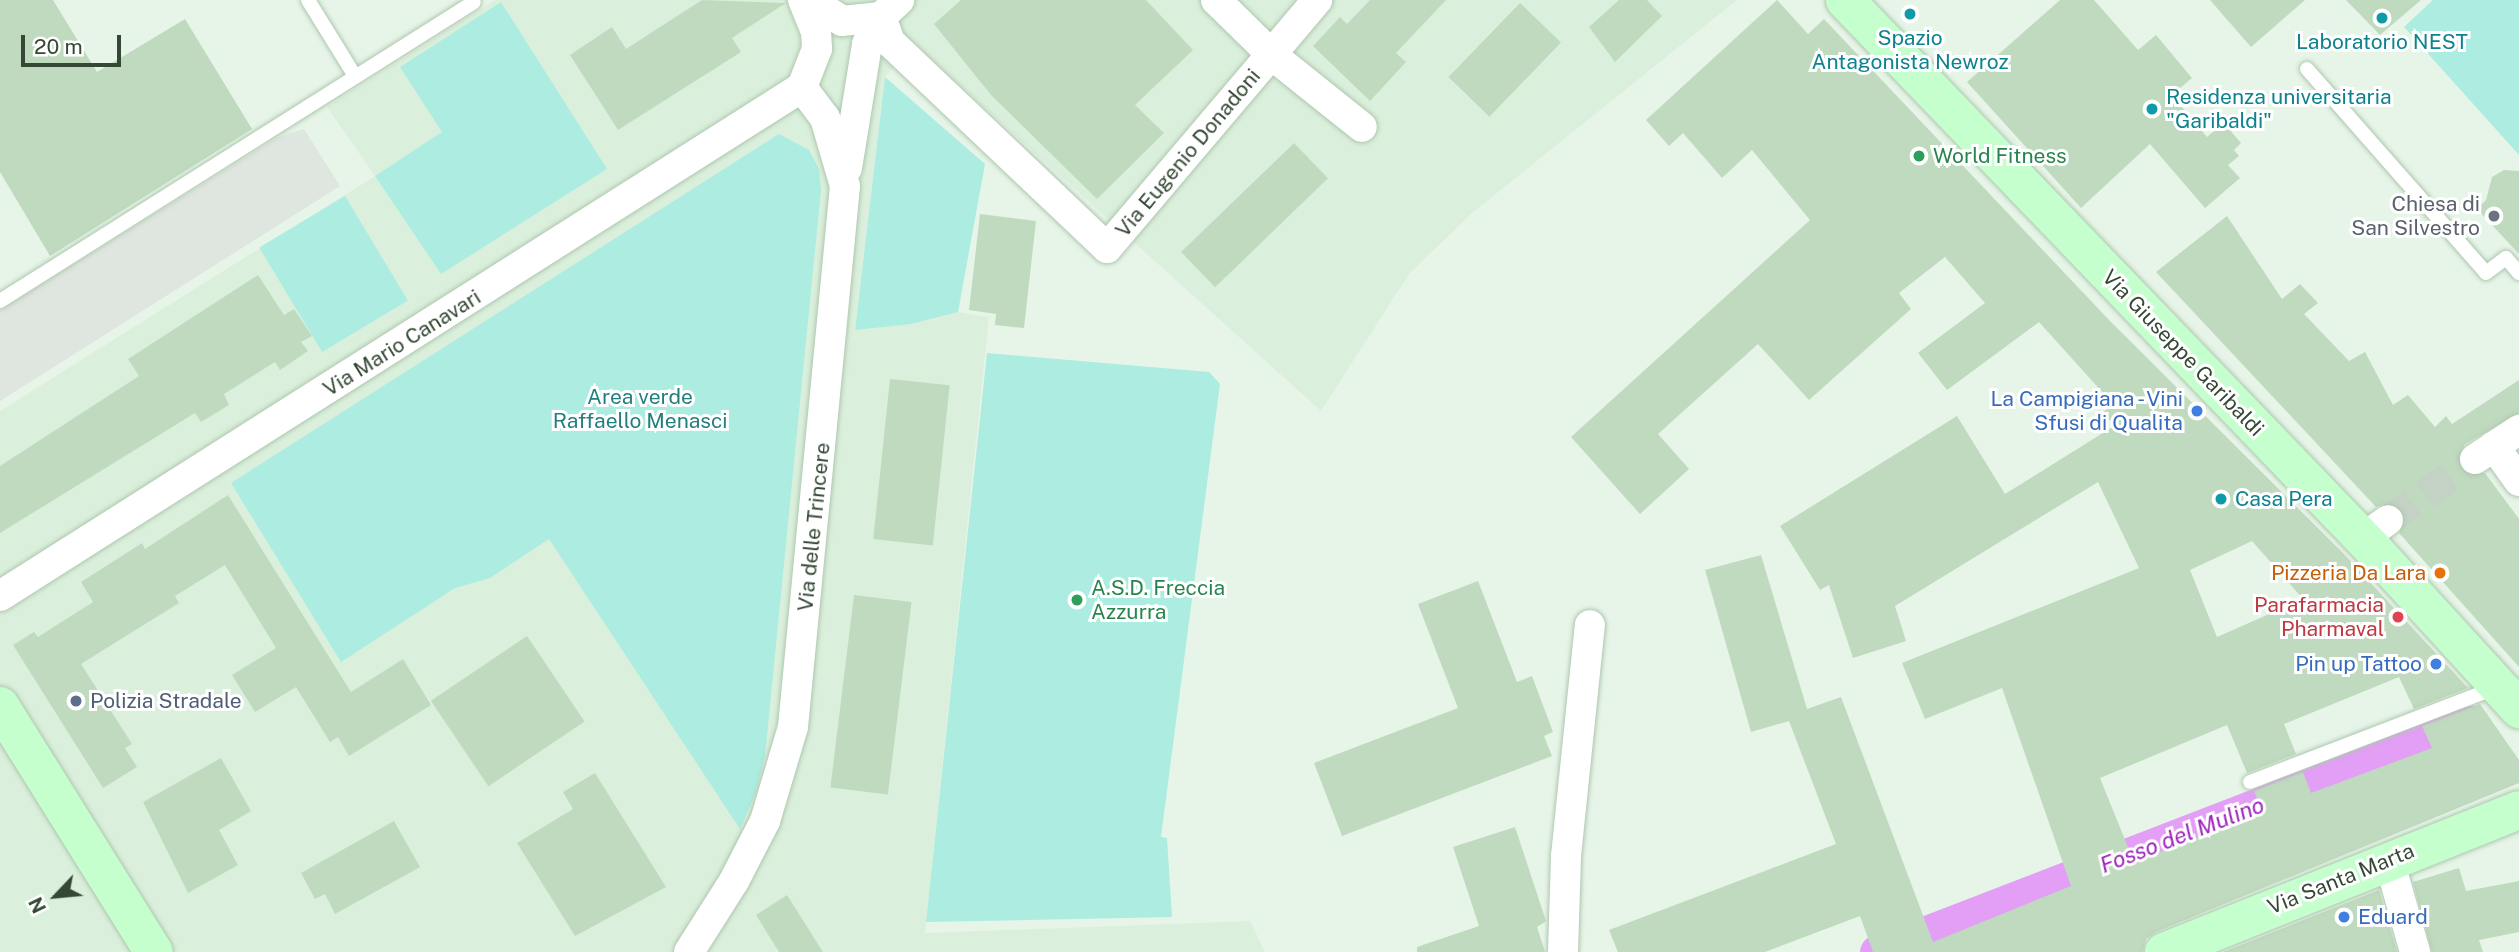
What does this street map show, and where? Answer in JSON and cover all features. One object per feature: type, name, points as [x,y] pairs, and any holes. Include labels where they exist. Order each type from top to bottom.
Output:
[{"type":"street","points":[[802,87],[817,49],[816,32],[803,0]]},
{"type":"street","points":[[810,0],[842,21],[890,8]]},
{"type":"street","points":[[1216,0],[1272,55],[1362,127]]},
{"type":"street","name":"Via Eugenio Donadoni","points":[[890,8],[890,42],[1107,248],[1317,0]]},
{"type":"street","name":"Via Giuseppe Garibaldi","points":[[1845,0],[2375,530],[2509,698]]},
{"type":"street","points":[[845,186],[862,60],[890,8]]},
{"type":"street","name":"Via delle Trincere","points":[[688,952],[728,892],[765,821],[793,727],[845,186],[825,118],[802,87]]},
{"type":"street","name":"Via Mario Canavari","points":[[0,597],[802,87]]},
{"type":"street","points":[[2496,445],[2519,481]]},
{"type":"street","points":[[1563,952],[1566,856],[1590,625]]},
{"type":"street","points":[[0,706],[155,952]]},
{"type":"street","name":"Via Santa Marta","points":[[2164,952],[2519,810]]},
{"type":"street","points":[[2389,860],[2414,952]]},
{"type":"lane","points":[[0,301],[474,2]]},
{"type":"lane","points":[[314,3],[355,76]]},
{"type":"lane","points":[[2307,69],[2486,273],[2505,258],[2519,273]]},
{"type":"lane","points":[[2250,782],[2509,698]]},
{"type":"shaded area","points":[[495,0],[1737,0],[1471,214],[1409,274],[1321,411],[914,44],[885,77],[855,329],[911,324],[958,312],[989,317],[925,933],[1250,921],[1265,952],[0,952],[0,411],[375,176],[327,107]]},
{"type":"shaded area","points":[[304,129],[340,186],[0,401],[0,310],[278,137]]},
{"type":"green space","points":[[2433,0],[2519,0],[2519,155],[2404,27]]},
{"type":"green space","points":[[501,2],[607,169],[441,274],[375,176],[442,132],[400,67]]},
{"type":"green space","points":[[885,77],[985,164],[958,312],[911,324],[855,330]]},
{"type":"green space","name":"Area verde Raffaello Menasci","points":[[779,134],[809,150],[819,169],[821,190],[765,756],[756,792],[740,829],[549,539],[490,578],[455,588],[341,662],[231,483]]},
{"type":"green space","points":[[345,196],[408,301],[322,352],[259,248]]},
{"type":"green space","name":"A.S.D. Freccia Azzurra","points":[[987,353],[1209,372],[1220,384],[1161,837],[1167,838],[1172,917],[926,922]]},
{"type":"building","points":[[0,0],[53,0],[97,72],[185,19],[252,129],[50,256],[0,172]]},
{"type":"building","points":[[702,0],[786,3],[732,38],[741,52],[618,130],[570,55],[612,27],[626,49]]},
{"type":"building","points":[[961,0],[1146,0],[1193,50],[1135,105],[1164,133],[1097,199],[991,95],[934,24]]},
{"type":"building","points":[[1370,0],[1446,0],[1396,53],[1406,62],[1370,101],[1313,46],[1340,17],[1347,24]]},
{"type":"building","points":[[1619,0],[1647,0],[1662,16],[1615,62],[1589,27]]},
{"type":"building","points":[[1777,0],[1808,34],[1824,19],[2110,321],[2343,553],[2468,688],[2414,709],[2399,677],[2284,724],[2296,754],[2247,773],[2227,725],[2100,778],[2134,862],[2263,812],[2254,791],[2303,772],[2311,793],[2432,748],[2422,726],[2480,704],[2519,760],[2519,783],[2156,932],[2146,939],[2143,952],[1873,952],[1860,916],[1765,952],[1618,952],[1609,930],[1836,844],[1789,721],[1751,732],[1705,570],[1761,555],[1807,709],[1841,697],[1933,942],[2071,886],[2002,688],[1925,719],[1902,663],[2139,568],[2098,482],[1895,606],[1906,641],[1853,658],[1829,585],[1820,590],[1780,526],[1957,416],[2005,494],[2114,426],[2103,412],[2113,404],[2039,322],[1947,390],[1918,353],[1985,303],[1945,257],[1899,293],[1911,309],[1809,400],[1758,344],[1658,434],[1689,469],[1640,514],[1571,437],[1810,220],[1752,150],[1722,178],[1683,133],[1669,146],[1646,120]],"holes":[[[2252,541],[2303,599],[2217,637],[2190,570]]]},
{"type":"building","points":[[2060,0],[2094,0],[2138,50],[2156,35],[2192,78],[2172,95],[2207,137],[2224,123],[2241,143],[2234,150],[2239,156],[2228,165],[2240,178],[2205,208],[2150,144],[2081,208],[1967,82]]},
{"type":"building","points":[[2210,0],[2305,0],[2251,47]]},
{"type":"building","name":"Laboratorio NEST","points":[[2346,0],[2421,0],[2380,35]]},
{"type":"building","points":[[1520,3],[1561,43],[1489,117],[1448,77]]},
{"type":"building","points":[[1294,143],[1328,178],[1215,287],[1181,252]]},
{"type":"building","name":"Chiesa di San Silvestro","points":[[2504,170],[2519,171],[2519,254],[2477,209],[2486,200],[2492,177]]},
{"type":"building","points":[[980,214],[1036,221],[1024,328],[995,325],[996,314],[969,310]]},
{"type":"building","points":[[2227,216],[2282,299],[2300,284],[2318,303],[2304,314],[2349,361],[2365,352],[2393,405],[2408,395],[2435,427],[2446,416],[2452,424],[2519,380],[2519,413],[2465,444],[2458,459],[2467,474],[2485,473],[2519,519],[2519,667],[2399,533],[2405,519],[2402,509],[2387,503],[2376,507],[2156,272]]},
{"type":"building","points":[[258,275],[284,315],[294,309],[312,336],[301,342],[308,351],[280,370],[275,362],[224,394],[229,405],[201,422],[195,413],[0,533],[0,466],[139,376],[128,359]]},
{"type":"building","points":[[890,379],[950,385],[933,545],[873,539]]},
{"type":"building","points":[[228,495],[351,692],[403,659],[431,705],[349,756],[338,737],[330,742],[296,687],[255,712],[232,675],[276,648],[225,565],[175,596],[179,603],[81,664],[132,744],[125,748],[137,767],[103,788],[13,645],[34,632],[38,637],[93,602],[81,582],[142,543],[145,549]]},
{"type":"building","points":[[1478,581],[1517,682],[1532,676],[1553,732],[1544,736],[1552,756],[1342,836],[1314,763],[1458,708],[1418,604]]},
{"type":"building","points":[[854,595],[912,602],[888,795],[830,788]]},
{"type":"building","points":[[527,636],[585,721],[488,786],[431,701]]},
{"type":"building","points":[[221,758],[251,811],[219,830],[238,865],[188,893],[143,802]]},
{"type":"building","points":[[595,773],[666,887],[575,936],[517,843],[573,809],[563,792]]},
{"type":"building","points":[[394,821],[420,867],[335,914],[325,894],[315,899],[301,873]]},
{"type":"building","points":[[1515,827],[1546,921],[1537,927],[1545,952],[1417,952],[1417,947],[1479,926],[1453,847]]},
{"type":"building","points":[[2459,868],[2466,891],[2519,881],[2519,932],[2479,940],[2483,952],[2432,952],[2413,882]]},
{"type":"building","points":[[2379,890],[2397,952],[2223,952]]},
{"type":"building","points":[[787,895],[823,952],[779,952],[756,915]]},
{"type":"waterway","name":"Fosso del Mulino","points":[[1877,952],[2471,723]]},
{"type":"tunnel","points":[[2388,520],[2475,459]]},
{"type":"place","name":"Spazio Antagonista Newroz","points":[[1910,14]]},
{"type":"place","name":"Laboratorio NEST","points":[[2382,18]]},
{"type":"place","name":"Residenza universitaria \"Garibaldi\"","points":[[2152,109]]},
{"type":"place","name":"World Fitness","points":[[1919,156]]},
{"type":"place","name":"Chiesa di San Silvestro","points":[[2494,216]]},
{"type":"place","name":"La Campigiana - Vini Sfusi di Qualita","points":[[2197,411]]},
{"type":"place","name":"Casa Pera","points":[[2221,499]]},
{"type":"place","name":"Pizzeria Da Lara","points":[[2440,573]]},
{"type":"place","name":"A.S.D. Freccia Azzurra","points":[[1077,600]]},
{"type":"place","name":"Parafarmacia Pharmaval","points":[[2398,617]]},
{"type":"place","name":"Pin up Tattoo","points":[[2436,664]]},
{"type":"place","name":"Polizia Stradale","points":[[76,701]]},
{"type":"place","name":"Eduard","points":[[2344,917]]}]
